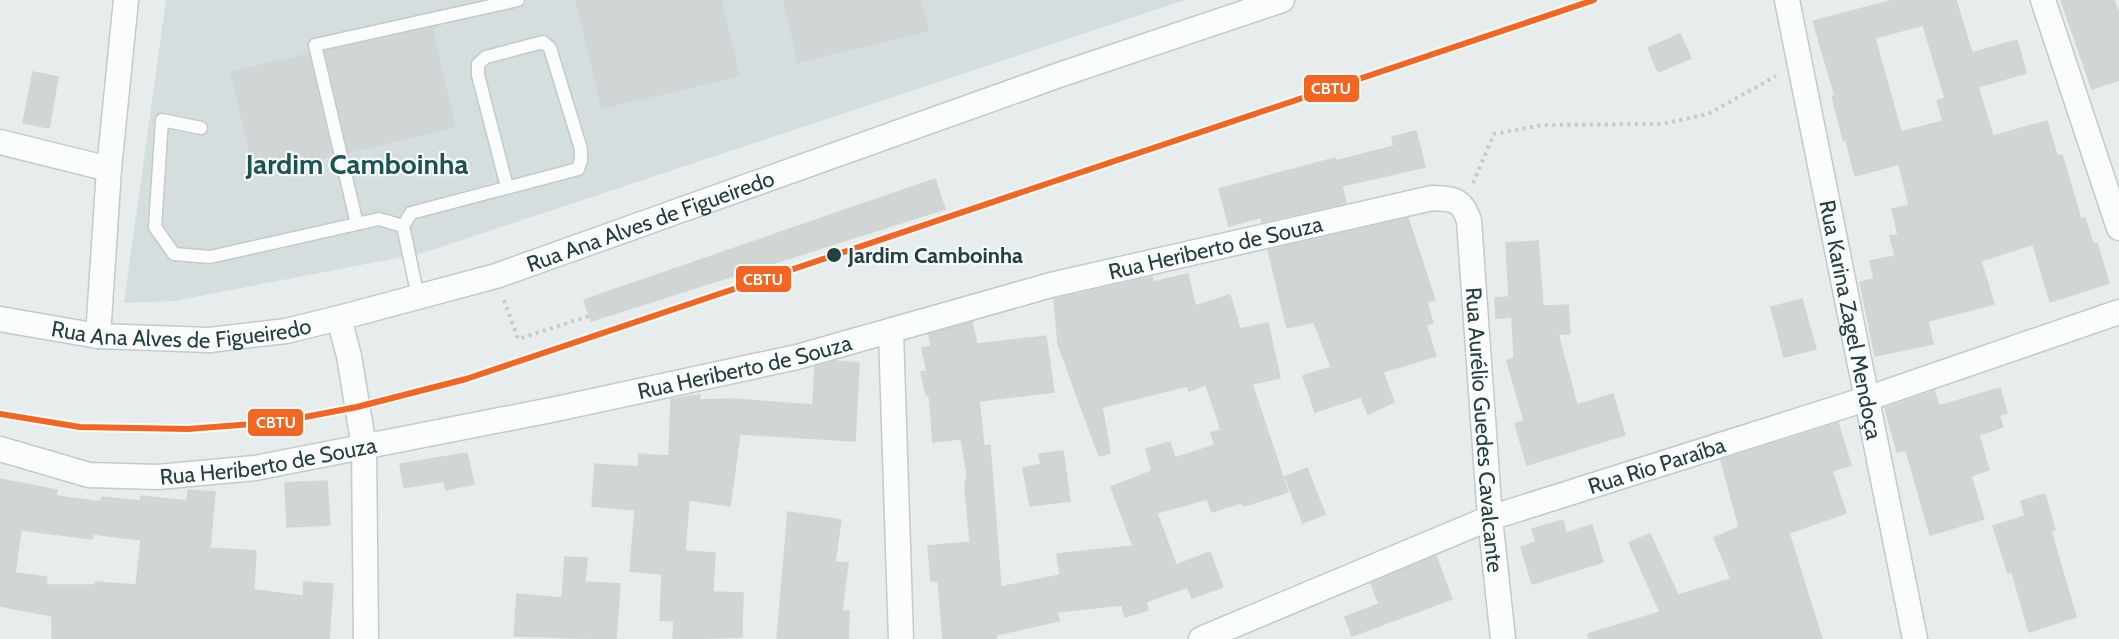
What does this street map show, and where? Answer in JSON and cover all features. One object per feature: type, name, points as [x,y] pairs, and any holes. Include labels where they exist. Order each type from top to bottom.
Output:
[{"type":"street","points":[[98,336],[109,169],[126,0]]},
{"type":"street","name":"Rua Ana Alves de Figueiredo","points":[[0,319],[98,336],[209,340],[286,331],[339,318],[496,276],[1062,74],[1282,0]]},
{"type":"street","name":"Rua Karina Zagel Mendoça","points":[[1787,0],[1915,639]]},
{"type":"street","points":[[2043,0],[2119,228]]},
{"type":"street","points":[[0,142],[109,169]]},
{"type":"street","name":"Rua Heriberto de Souza","points":[[0,449],[89,475],[158,477],[255,468],[785,360],[891,332],[986,303],[1125,267],[1432,198],[1457,201],[1467,214]]},
{"type":"street","name":"Rua Aurélio Guedes Cavalcante","points":[[1467,214],[1490,518],[1503,639]]},
{"type":"street","name":"Rua Rio Paraíba","points":[[1201,639],[1490,518],[1866,399],[2119,312]]},
{"type":"street","points":[[339,318],[349,356],[364,447],[366,639]]},
{"type":"street","points":[[891,332],[901,639]]},
{"type":"lane","points":[[357,224],[315,45],[518,0]]},
{"type":"lane","points":[[418,297],[403,226],[411,213],[578,168],[582,160],[550,48],[543,42],[486,57],[478,64],[478,75],[507,187]]},
{"type":"lane","points":[[201,128],[162,120],[155,227],[174,254],[210,257],[379,219],[403,226]]},
{"type":"path","points":[[1467,214],[1494,134],[1542,125],[1662,124],[1708,114],[1765,84],[1799,60]]},
{"type":"path","points":[[496,276],[518,339],[589,316]]},
{"type":"shaded area","points":[[166,0],[1185,0],[423,253],[174,301],[124,303]]},
{"type":"building","points":[[576,0],[721,0],[739,76],[602,108]]},
{"type":"building","points":[[784,0],[920,0],[928,31],[798,62]]},
{"type":"building","points":[[1894,0],[1956,0],[1972,53],[2017,40],[2026,73],[1978,87],[1993,136],[2047,121],[2057,156],[2062,155],[2081,219],[2085,218],[2093,244],[2097,243],[2109,283],[2050,302],[2033,244],[1981,261],[1994,304],[1928,321],[1933,344],[1875,356],[1860,282],[1874,279],[1870,261],[1895,256],[1890,236],[1898,235],[1892,209],[1909,205],[1899,164],[1855,176],[1846,140],[1843,140],[1832,96],[1835,96],[1813,21]],"holes":[[[1923,25],[1945,98],[1937,101],[1943,121],[1901,132],[1875,38]]]},
{"type":"building","points":[[2061,0],[2114,0],[2119,14],[2119,80],[2092,89]]},
{"type":"building","points":[[432,28],[455,127],[349,152],[325,51]]},
{"type":"building","points":[[1680,34],[1691,58],[1658,72],[1648,48]]},
{"type":"building","points":[[309,54],[332,156],[255,174],[231,72]]},
{"type":"building","points":[[33,72],[58,77],[49,128],[23,123]]},
{"type":"building","points":[[1416,131],[1425,167],[1342,186],[1346,203],[1262,222],[1261,217],[1229,226],[1219,189],[1335,158],[1336,161],[1394,146],[1392,137]]},
{"type":"building","name":"Jardim Camboinha","points":[[935,179],[945,209],[591,321],[584,300]]},
{"type":"building","points":[[1408,218],[1435,300],[1427,302],[1433,323],[1426,325],[1436,356],[1383,372],[1394,402],[1368,414],[1361,397],[1315,412],[1303,376],[1331,367],[1314,322],[1287,328],[1268,250]]},
{"type":"building","points":[[1538,241],[1543,306],[1568,305],[1570,334],[1558,334],[1577,405],[1613,394],[1625,435],[1527,465],[1515,424],[1524,421],[1507,361],[1514,358],[1512,317],[1496,318],[1495,298],[1509,297],[1506,243]]},
{"type":"building","points":[[1188,274],[1195,306],[1230,295],[1240,329],[1268,323],[1280,378],[1252,384],[1288,492],[1245,506],[1240,503],[1212,512],[1207,499],[1157,513],[1176,565],[1210,552],[1223,587],[1192,598],[1187,587],[1146,602],[1148,610],[1125,617],[1122,605],[1057,612],[1059,621],[996,635],[996,639],[943,639],[938,581],[931,581],[928,546],[970,542],[965,486],[967,473],[961,439],[933,442],[929,394],[926,395],[921,372],[927,371],[922,348],[931,346],[929,334],[972,322],[977,344],[1046,336],[1054,392],[979,401],[984,446],[990,445],[1001,587],[1060,575],[1057,554],[1133,546],[1111,487],[1152,471],[1146,449],[1170,442],[1175,458],[1215,445],[1211,433],[1221,430],[1206,385],[1189,391],[1187,386],[1102,407],[1110,453],[1099,456],[1058,344],[1054,299],[1152,277],[1153,282]]},
{"type":"building","points":[[1802,299],[1816,349],[1784,357],[1771,307]]},
{"type":"building","points":[[835,361],[859,363],[855,441],[740,434],[730,506],[689,500],[685,551],[715,553],[713,592],[743,593],[742,637],[673,639],[674,621],[660,620],[662,574],[630,571],[635,510],[592,506],[595,464],[638,467],[639,454],[669,456],[671,399],[700,395],[699,400],[732,399],[813,405],[815,367]]},
{"type":"building","points":[[2000,388],[2007,413],[1999,415],[2003,427],[1979,435],[1989,470],[1971,476],[1984,519],[1930,535],[1906,450],[1897,452],[1885,408],[1934,391],[1939,406]]},
{"type":"building","points":[[1838,423],[1851,465],[1832,471],[1846,513],[1789,533],[1822,639],[1589,639],[1588,634],[1660,612],[1629,543],[1650,534],[1678,595],[1731,579],[1714,538],[1739,527],[1721,460]]},
{"type":"building","points":[[1063,451],[1070,501],[1030,506],[1023,468],[1041,464],[1039,454]]},
{"type":"building","points":[[467,453],[474,484],[446,490],[444,481],[404,488],[400,464]]},
{"type":"building","points":[[1307,468],[1325,514],[1303,523],[1285,477]]},
{"type":"building","points":[[0,479],[57,490],[56,496],[101,502],[102,497],[141,501],[141,496],[187,501],[188,490],[215,492],[210,548],[256,551],[254,590],[303,596],[304,582],[333,584],[329,639],[52,639],[52,616],[0,606]],"holes":[[[21,530],[92,539],[93,534],[141,540],[136,585],[96,582],[95,585],[46,585],[47,577],[15,573]]]},
{"type":"building","points":[[327,481],[330,525],[287,527],[285,483]]},
{"type":"building","points":[[2045,494],[2055,530],[2051,531],[2076,617],[2029,632],[2012,572],[2008,573],[1993,526],[2025,516],[2021,501]]},
{"type":"building","points":[[788,512],[841,520],[835,562],[848,563],[842,611],[849,611],[848,639],[777,639]]},
{"type":"building","points":[[1563,520],[1566,533],[1592,525],[1603,562],[1532,584],[1521,547],[1536,542],[1532,529]]},
{"type":"building","points":[[1436,556],[1452,599],[1352,636],[1345,617],[1379,604],[1371,583]]},
{"type":"building","points":[[565,557],[587,558],[585,582],[620,584],[616,639],[514,636],[517,594],[562,598]]},
{"type":"transit line","name":"CBTU","points":[[0,414],[80,427],[188,429],[279,422],[357,407],[466,379],[1594,0]]},
{"type":"place","name":"Jardim Camboinha","points":[[834,255]]},
{"type":"district","name":"Jardim Camboinha","points":[[357,164]]}]
